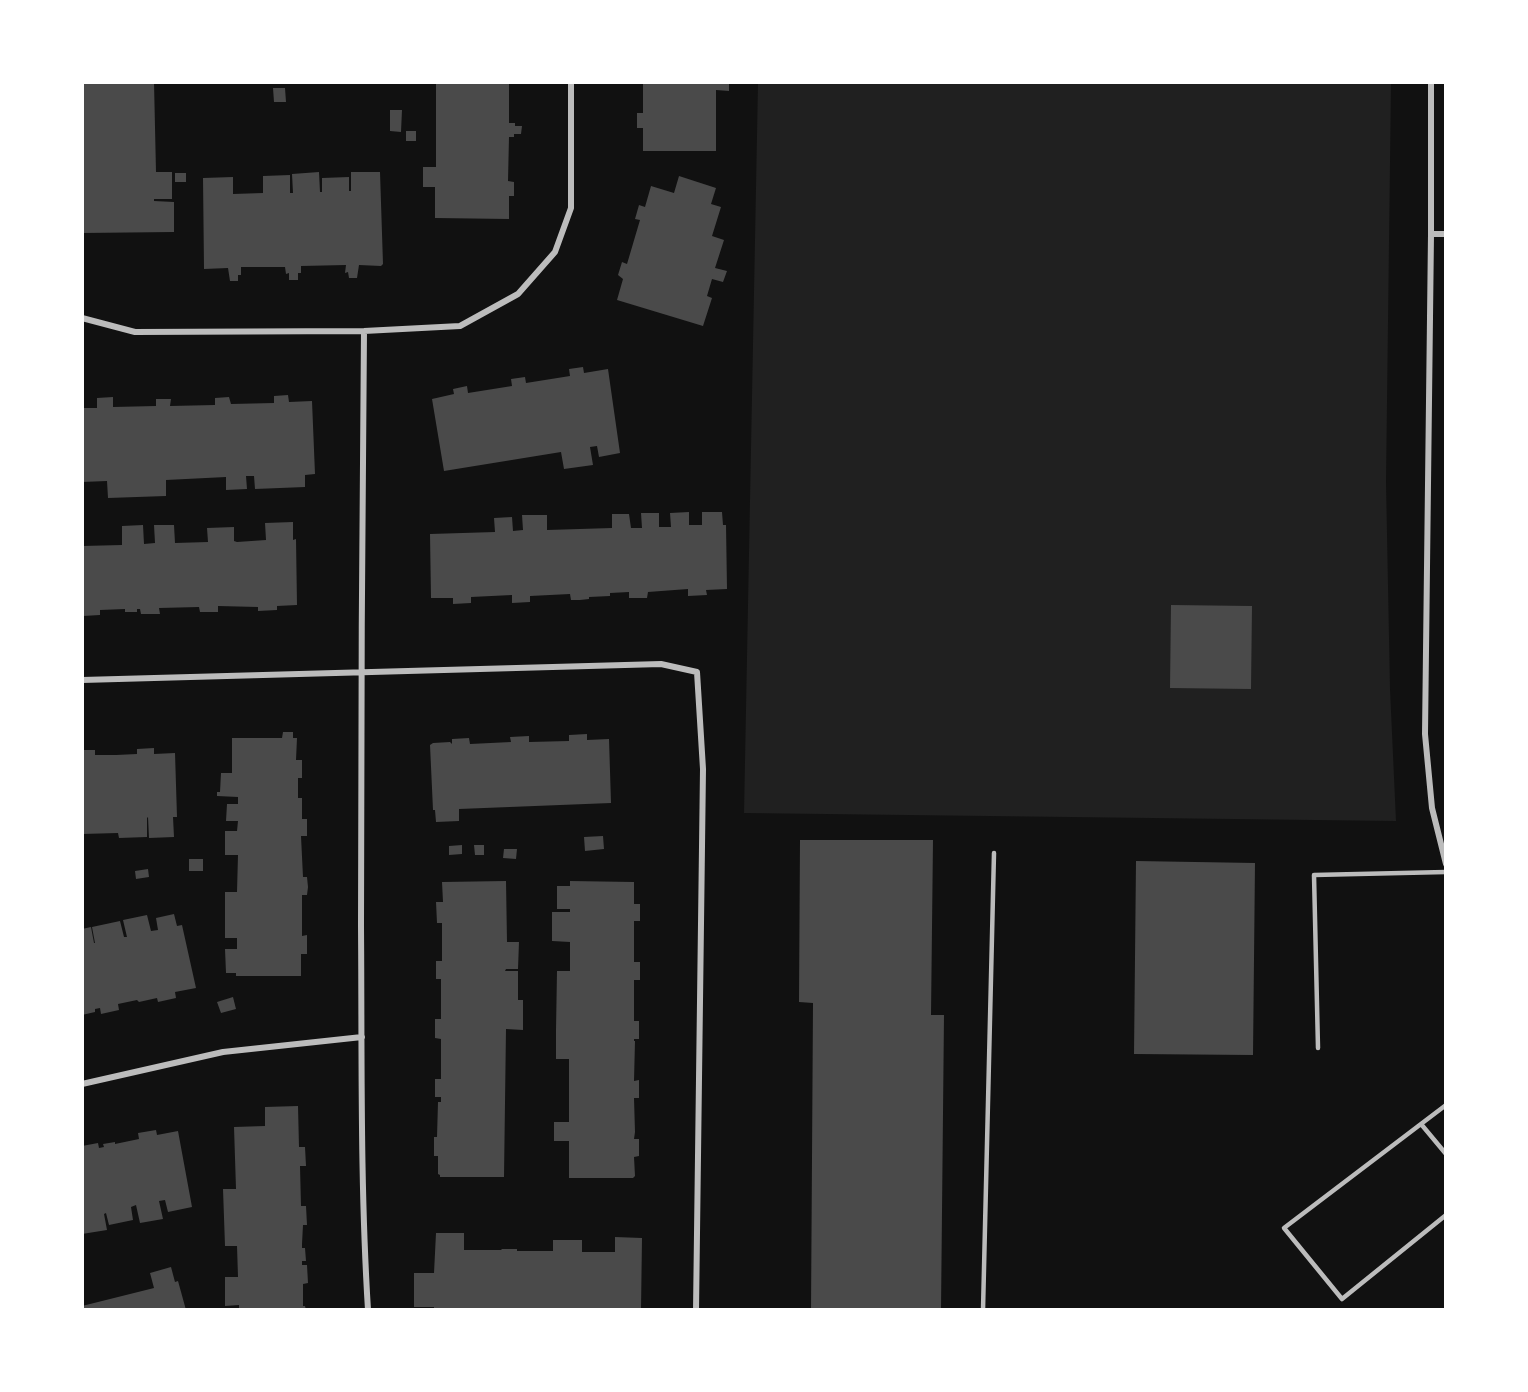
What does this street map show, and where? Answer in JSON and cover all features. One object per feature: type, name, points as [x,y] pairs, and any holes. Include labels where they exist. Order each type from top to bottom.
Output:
[{"type":"street","points":[[82,318],[135,332],[364,331],[460,326],[518,294],[555,252],[571,208],[571,82]]},
{"type":"street","points":[[1431,82],[1425,734],[1432,808],[1446,864]]},
{"type":"street","points":[[1431,234],[1446,234]]},
{"type":"street","points":[[364,331],[361,671],[362,1037],[363,1240],[368,1310]]},
{"type":"street","points":[[82,680],[661,664],[697,672],[703,769],[696,1310]]},
{"type":"street","points":[[82,1084],[223,1052],[362,1037]]},
{"type":"lane","points":[[983,1310],[994,853]]},
{"type":"lane","points":[[1318,1048],[1314,875],[1446,873]]},
{"type":"lane","points":[[1446,1105],[1284,1228],[1342,1299],[1446,1215]]},
{"type":"lane","points":[[1421,1124],[1446,1155]]},
{"type":"shaded area","points":[[758,83],[1391,83],[1386,482],[1390,689],[1396,821],[744,813]]},
{"type":"building","points":[[82,82],[154,82],[156,172],[172,172],[172,199],[154,199],[154,201],[174,202],[174,232],[82,233]]},
{"type":"building","points":[[436,82],[509,82],[509,123],[522,126],[521,134],[509,137],[508,181],[514,182],[514,196],[509,196],[509,219],[435,218],[435,187],[423,187],[423,167],[436,167]]},
{"type":"building","points":[[643,82],[729,82],[729,91],[716,90],[716,151],[643,151],[643,128],[637,128],[637,113],[643,113]]},
{"type":"building","points":[[273,88],[285,88],[286,102],[274,102]]},
{"type":"building","points":[[390,110],[402,110],[401,132],[390,131]]},
{"type":"building","points":[[406,131],[416,131],[416,141],[406,141]]},
{"type":"building","points":[[319,172],[320,192],[322,192],[322,178],[349,177],[349,191],[351,191],[351,172],[380,172],[383,264],[381,266],[359,265],[357,278],[349,278],[348,272],[345,273],[346,265],[301,266],[298,280],[289,280],[289,273],[286,274],[285,267],[241,267],[238,281],[230,281],[228,268],[204,269],[203,178],[233,177],[233,194],[263,193],[263,176],[290,175],[290,193],[293,193],[292,174]]},
{"type":"building","points":[[175,173],[186,173],[186,182],[175,182]]},
{"type":"building","points":[[679,176],[716,188],[711,204],[721,207],[712,236],[724,240],[715,268],[727,271],[723,282],[712,279],[707,296],[712,298],[703,326],[617,300],[623,279],[618,275],[622,262],[627,264],[640,220],[635,219],[639,205],[645,207],[651,186],[674,193]]},
{"type":"building","points":[[583,367],[584,373],[608,369],[620,453],[599,457],[597,446],[590,447],[593,465],[564,469],[561,452],[444,471],[432,399],[454,394],[453,389],[467,386],[468,393],[512,386],[511,379],[525,377],[526,383],[570,376],[569,369]]},
{"type":"building","points":[[288,395],[289,402],[312,401],[315,474],[305,475],[305,487],[255,489],[254,476],[246,476],[247,489],[226,490],[226,477],[166,480],[166,496],[108,498],[107,481],[82,482],[82,408],[97,408],[97,398],[113,397],[113,407],[156,406],[156,399],[171,399],[170,406],[215,405],[215,398],[229,397],[231,404],[274,403],[274,396]]},
{"type":"building","points":[[689,512],[689,525],[702,525],[702,512],[722,512],[723,525],[726,525],[727,589],[706,590],[707,595],[688,596],[688,589],[648,592],[647,598],[629,598],[629,592],[610,593],[610,596],[580,600],[571,600],[570,594],[530,596],[530,602],[512,603],[512,595],[471,597],[471,603],[453,604],[453,598],[431,598],[430,534],[495,532],[494,518],[512,517],[513,531],[523,530],[522,515],[547,515],[547,530],[612,528],[612,514],[629,514],[631,528],[642,528],[641,513],[659,513],[659,527],[671,527],[670,513]]},
{"type":"building","points":[[293,522],[293,540],[296,539],[297,605],[277,606],[277,610],[258,611],[258,607],[218,606],[218,612],[200,612],[199,607],[159,608],[160,614],[141,614],[140,609],[137,609],[137,612],[125,612],[125,609],[100,610],[100,615],[83,616],[82,546],[122,545],[122,526],[143,525],[144,544],[155,543],[154,525],[174,525],[175,543],[208,542],[207,528],[234,527],[234,541],[237,542],[266,540],[265,523]]},
{"type":"building","points":[[1171,605],[1252,606],[1251,689],[1170,688]]},
{"type":"building","points":[[283,732],[293,732],[293,738],[297,738],[296,760],[302,760],[302,778],[298,778],[298,798],[302,798],[302,819],[307,819],[307,836],[301,836],[303,877],[307,877],[308,887],[307,895],[302,895],[302,936],[307,935],[307,954],[301,954],[301,976],[236,976],[236,973],[226,973],[225,949],[237,949],[237,938],[225,938],[225,892],[237,892],[238,855],[225,855],[225,831],[237,831],[238,821],[226,821],[227,804],[238,804],[238,797],[217,796],[217,792],[220,792],[221,773],[232,773],[232,738],[282,738]]},
{"type":"building","points":[[587,734],[587,740],[609,739],[611,803],[459,809],[459,821],[436,822],[435,810],[433,810],[430,745],[433,743],[450,742],[452,744],[452,739],[469,738],[470,744],[511,742],[510,737],[529,736],[529,742],[569,741],[569,735]]},
{"type":"building","points":[[154,748],[154,754],[175,753],[177,817],[173,817],[174,837],[149,838],[148,817],[147,837],[119,838],[118,833],[82,834],[82,750],[95,750],[95,755],[116,755],[137,754],[137,749]]},
{"type":"building","points":[[603,836],[604,849],[585,851],[584,837]]},
{"type":"building","points":[[800,840],[933,840],[931,1015],[944,1015],[941,1310],[811,1310],[813,1003],[799,1002]]},
{"type":"building","points":[[462,845],[462,854],[449,855],[449,846]]},
{"type":"building","points":[[474,845],[484,845],[484,855],[475,855]]},
{"type":"building","points":[[504,849],[517,849],[516,859],[503,858]]},
{"type":"building","points":[[189,859],[203,859],[203,871],[189,871]]},
{"type":"building","points":[[1136,861],[1255,863],[1253,1055],[1134,1054]]},
{"type":"building","points":[[148,869],[149,877],[136,879],[135,871]]},
{"type":"building","points":[[506,881],[507,942],[519,942],[518,969],[506,969],[505,971],[518,971],[518,1000],[523,1000],[523,1030],[506,1029],[504,1177],[440,1177],[438,1156],[434,1156],[434,1137],[437,1137],[438,1102],[441,1102],[441,1097],[435,1097],[435,1079],[441,1079],[441,1039],[435,1038],[435,1019],[441,1019],[441,979],[436,979],[436,961],[442,961],[442,923],[437,923],[436,902],[443,902],[442,882]]},
{"type":"building","points":[[570,881],[634,882],[634,904],[640,904],[640,921],[634,921],[634,962],[640,962],[640,980],[634,980],[634,1021],[639,1021],[639,1039],[634,1039],[634,1081],[639,1080],[639,1098],[634,1098],[634,1139],[639,1139],[639,1156],[634,1157],[635,1176],[633,1178],[569,1178],[569,1141],[554,1141],[554,1122],[569,1122],[569,1059],[556,1059],[556,1030],[557,971],[570,971],[570,942],[552,941],[552,912],[570,912],[570,909],[557,909],[557,886],[570,886]]},
{"type":"building","points":[[174,914],[177,926],[182,925],[196,988],[175,992],[176,998],[158,1002],[157,998],[139,1002],[137,1000],[118,1004],[119,1010],[101,1014],[100,1008],[95,1009],[95,1012],[82,1015],[82,929],[91,927],[95,943],[92,927],[120,921],[124,937],[127,937],[123,920],[147,915],[151,931],[158,930],[156,918]]},
{"type":"building","points":[[233,997],[236,1009],[221,1013],[217,1002]]},
{"type":"building","points":[[298,1106],[299,1147],[305,1147],[306,1166],[300,1166],[301,1206],[306,1206],[307,1225],[303,1225],[302,1244],[302,1248],[305,1248],[306,1261],[302,1261],[302,1265],[307,1265],[308,1283],[303,1284],[303,1306],[306,1310],[239,1310],[239,1305],[225,1306],[225,1277],[238,1277],[237,1246],[225,1246],[223,1189],[236,1189],[234,1127],[265,1126],[265,1107]]},
{"type":"building","points":[[156,1130],[157,1135],[178,1131],[192,1207],[168,1212],[165,1200],[159,1201],[163,1219],[140,1223],[136,1205],[131,1207],[133,1220],[109,1225],[106,1213],[104,1214],[107,1230],[82,1234],[82,1146],[98,1143],[99,1148],[104,1147],[103,1144],[139,1139],[138,1133]]},
{"type":"building","points":[[436,1233],[464,1233],[464,1250],[553,1251],[553,1240],[582,1240],[582,1252],[615,1252],[615,1237],[642,1238],[641,1310],[434,1310],[434,1307],[414,1307],[414,1273],[434,1273]]},
{"type":"building","points":[[171,1267],[175,1282],[178,1281],[186,1310],[82,1310],[82,1306],[154,1288],[150,1273]]}]
